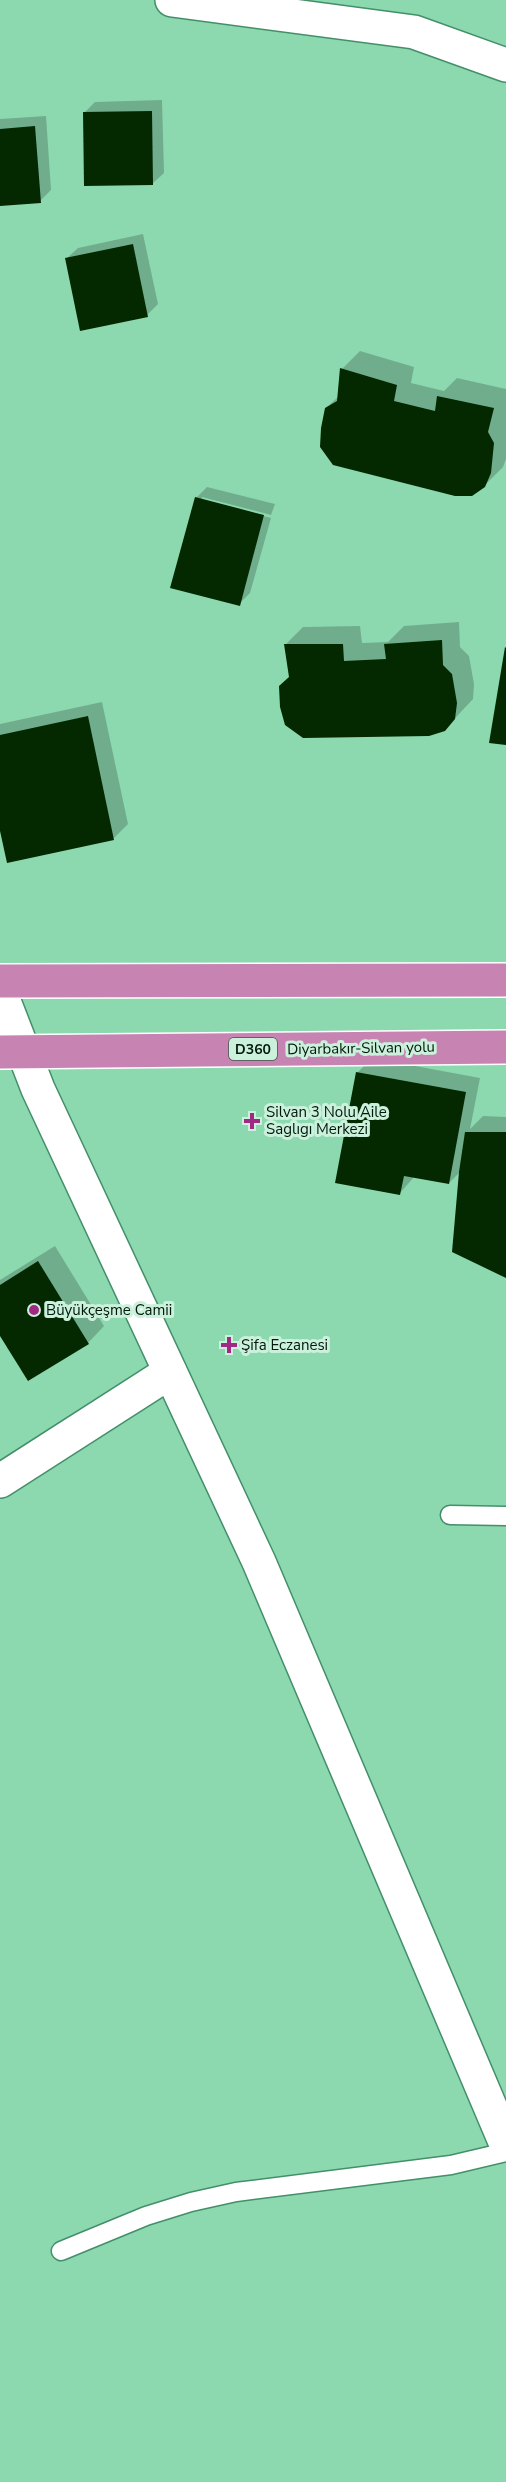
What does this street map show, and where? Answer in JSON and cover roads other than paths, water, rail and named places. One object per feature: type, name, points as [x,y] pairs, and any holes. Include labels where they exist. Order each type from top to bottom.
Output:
[{"type":"highway","points":[[0,981],[506,980]]},
{"type":"highway","name":"Diyarbakır-Silvan yolu","points":[[11,1052],[506,1047]]},
{"type":"street","points":[[172,0],[414,32],[506,65]]},
{"type":"street","points":[[0,991],[11,1052],[170,1372],[259,1562],[506,2144]]},
{"type":"street","points":[[0,1481],[170,1372]]},
{"type":"lane","points":[[450,1515],[506,1516]]},
{"type":"lane","points":[[61,2251],[146,2216],[213,2197],[236,2192],[451,2165],[506,2152]]},
{"type":"place","name":"Silvan 3 Nolu Aile Saglıgı Merkezi","points":[[252,1121]]},
{"type":"place","name":"Büyükçeşme Camii","points":[[34,1310]]},
{"type":"place","name":"Şifa Eczanesi","points":[[229,1345]]}]
